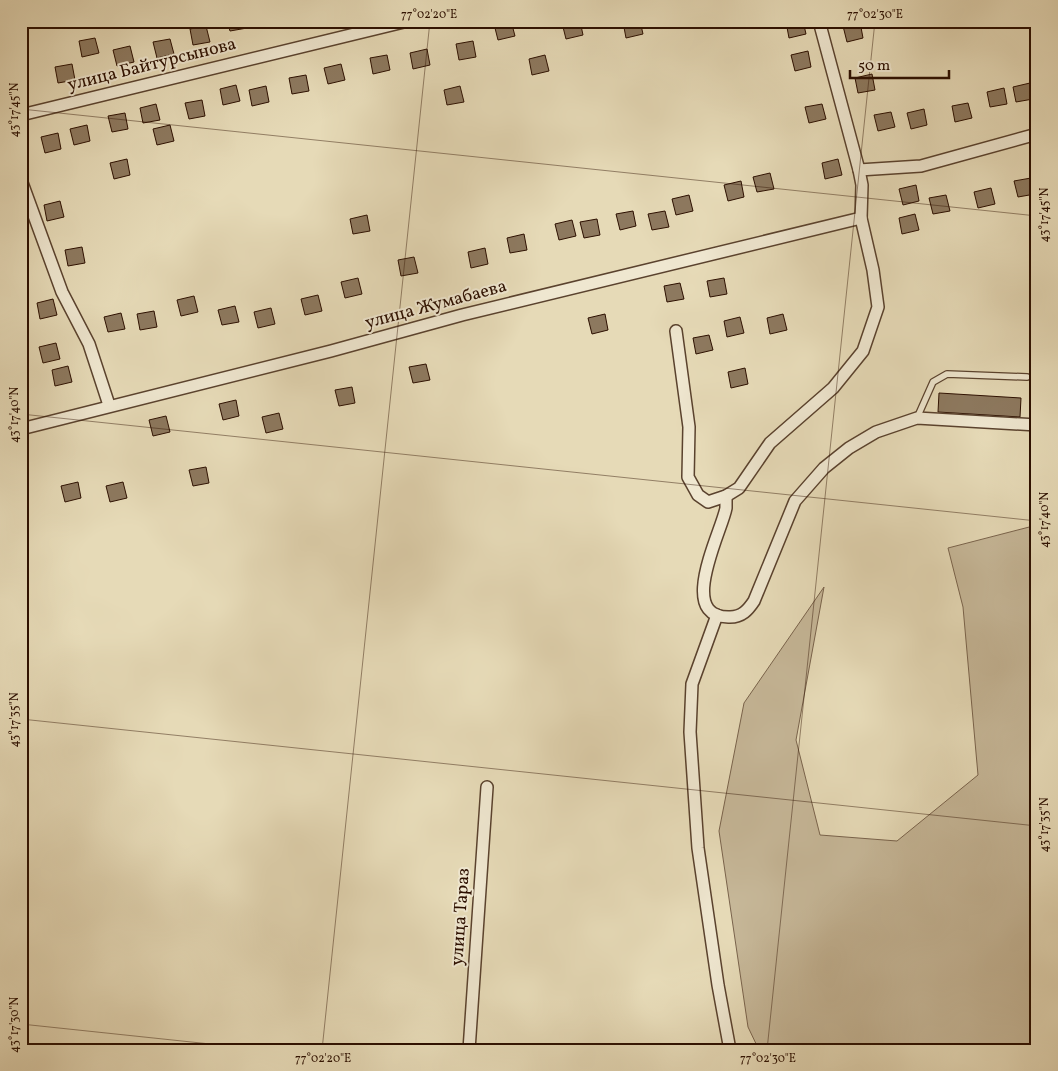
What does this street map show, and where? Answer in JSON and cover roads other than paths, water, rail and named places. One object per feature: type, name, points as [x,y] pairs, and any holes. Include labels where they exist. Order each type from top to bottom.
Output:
[{"type":"street","name":"улица Байтурсынова","points":[[21,115],[408,21]]},
{"type":"street","points":[[676,331],[689,427],[688,477],[698,495],[708,502],[726,496],[740,488],[770,443],[833,388],[863,351],[878,307],[873,270],[861,218],[862,186],[819,21]]},
{"type":"street","points":[[859,170],[921,166],[1037,134]]},
{"type":"street","points":[[21,180],[62,292],[89,344],[108,405]]},
{"type":"street","name":"улица Жумабаева","points":[[21,429],[108,405],[332,351],[462,315],[861,218]]},
{"type":"street","points":[[726,496],[726,508],[704,573],[706,605],[716,615],[731,617],[746,613],[754,600],[795,501],[824,468],[849,448],[876,432],[918,418],[1037,425]]},
{"type":"street","points":[[716,615],[692,684],[690,732],[698,848],[718,985],[730,1050]]},
{"type":"street","name":"улица Тараз","points":[[469,1050],[487,787]]},
{"type":"lane","points":[[918,418],[933,382],[947,374],[1027,377]]}]
